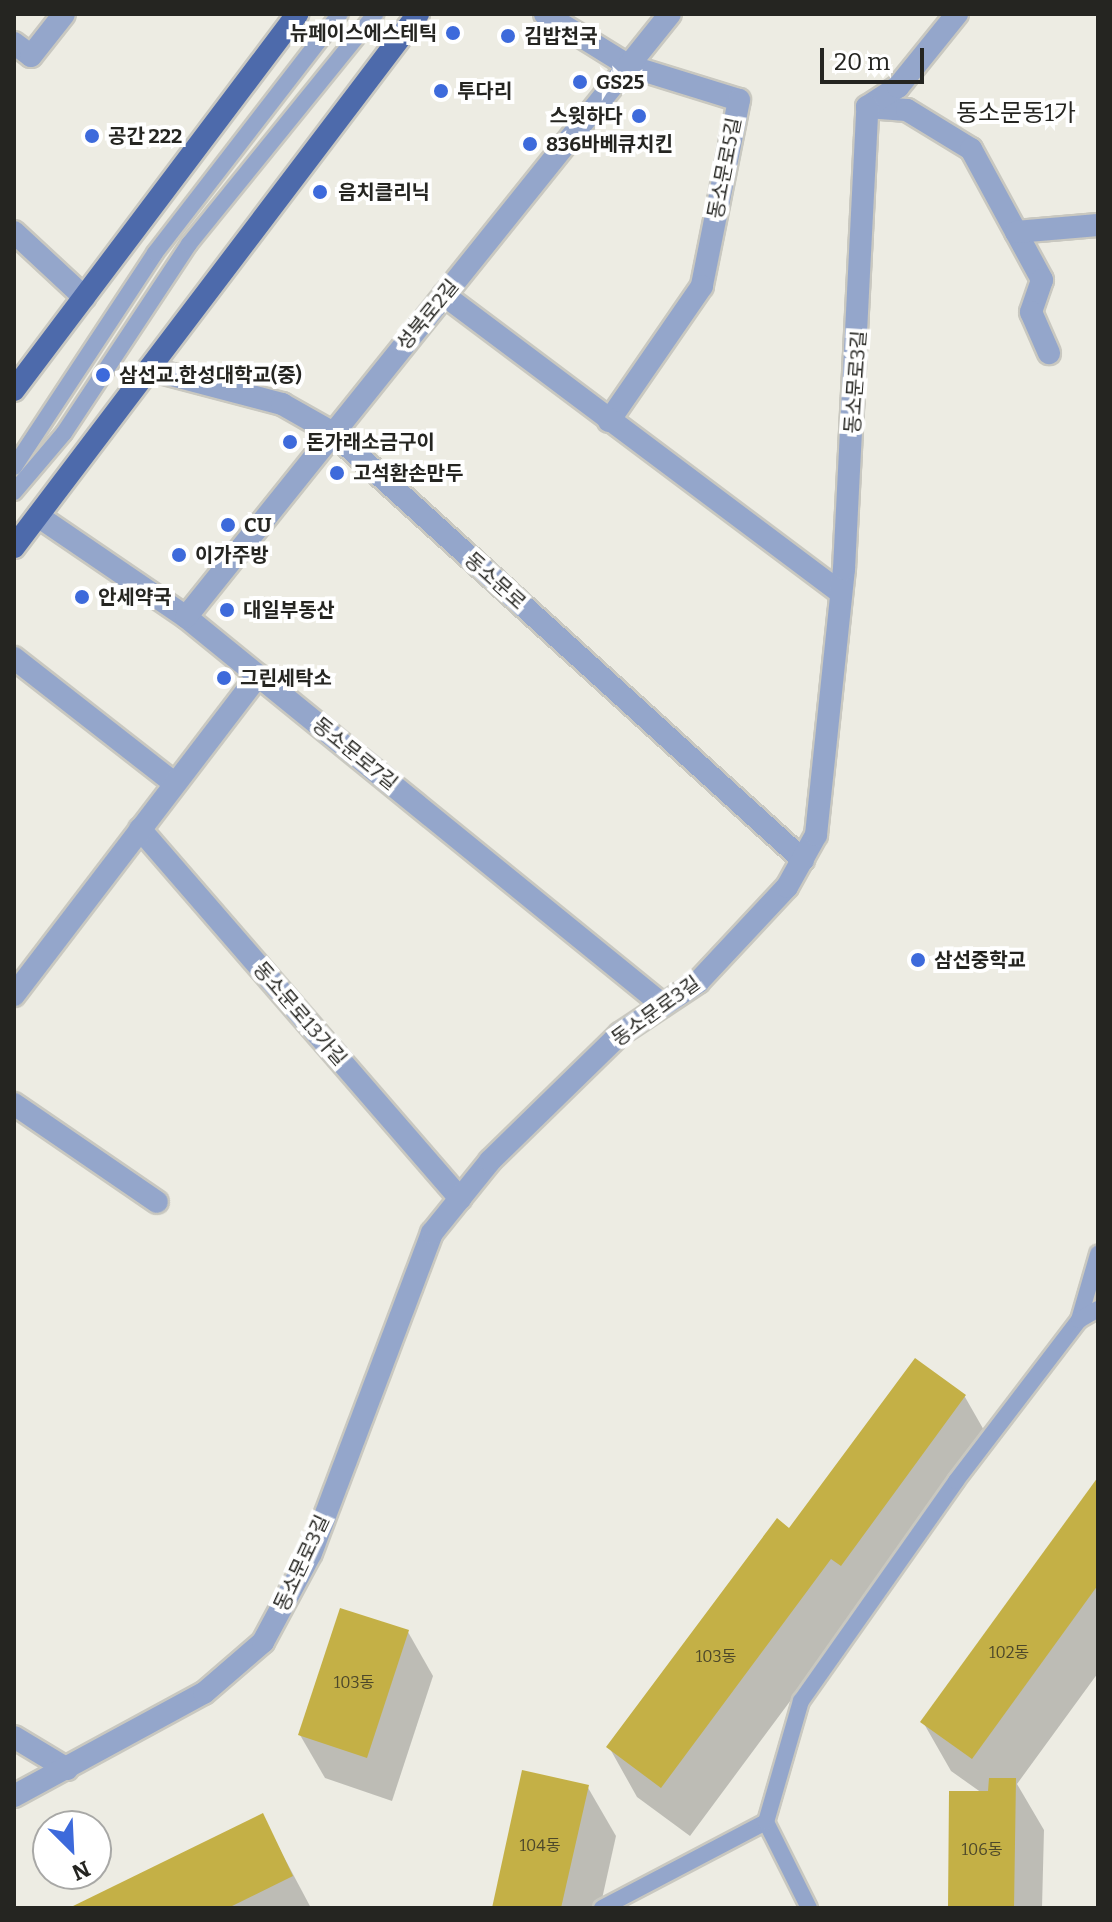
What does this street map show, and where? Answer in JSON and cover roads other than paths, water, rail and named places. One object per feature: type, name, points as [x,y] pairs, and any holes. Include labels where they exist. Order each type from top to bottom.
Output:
[{"type":"main road","points":[[14,390],[297,14]]},
{"type":"main road","points":[[14,547],[418,14]]},
{"type":"street","points":[[14,43],[31,56],[64,14]]},
{"type":"street","name":"동소문로5길","points":[[545,14],[629,66],[739,100],[702,286],[609,421]]},
{"type":"street","name":"성북로2길","points":[[186,617],[670,14]]},
{"type":"street","points":[[867,107],[898,87],[957,14]]},
{"type":"street","points":[[867,107],[907,110],[971,149],[1042,280],[1031,312],[1049,353]]},
{"type":"street","name":"동소문로3길","points":[[14,1796],[204,1693],[263,1642],[311,1553],[432,1233],[460,1199],[620,1034],[698,982],[787,887],[816,835],[841,593],[867,107]]},
{"type":"street","points":[[1016,232],[1098,225]]},
{"type":"street","points":[[14,232],[84,297]]},
{"type":"street","points":[[444,295],[841,593]]},
{"type":"street","name":"동소문로","points":[[149,369],[282,404],[333,433],[803,860]]},
{"type":"street","name":"동소문로7길","points":[[38,516],[186,617],[663,1005]]},
{"type":"street","points":[[14,658],[175,784]]},
{"type":"street","points":[[14,995],[258,676]]},
{"type":"street","name":"동소문로13가길","points":[[140,829],[460,1199]]},
{"type":"street","points":[[14,1104],[157,1202]]},
{"type":"street","points":[[14,1737],[67,1769]]},
{"type":"lane","points":[[14,467],[155,253],[340,14]]},
{"type":"lane","points":[[14,492],[64,433],[189,244],[375,14]]},
{"type":"lane","points":[[809,1908],[766,1822],[801,1701],[1079,1320],[1098,1254]]},
{"type":"lane","points":[[1079,1320],[1098,1309]]},
{"type":"lane","points":[[602,1908],[766,1822]]},
{"type":"place","name":"뉴페이스에스테틱","points":[[453,33]]},
{"type":"place","name":"김밥천국","points":[[508,36]]},
{"type":"place","name":"GS25","points":[[580,82]]},
{"type":"place","name":"투다리","points":[[441,91]]},
{"type":"place","name":"스윗하다","points":[[639,116]]},
{"type":"place","name":"공간 222","points":[[92,136]]},
{"type":"place","name":"836바베큐치킨","points":[[530,144]]},
{"type":"place","name":"음치클리닉","points":[[320,192]]},
{"type":"place","name":"삼선교.한성대학교(중)","points":[[103,375]]},
{"type":"place","name":"돈가래소금구이","points":[[290,442]]},
{"type":"place","name":"고석환손만두","points":[[337,473]]},
{"type":"place","name":"CU","points":[[228,525]]},
{"type":"place","name":"이가주방","points":[[179,555]]},
{"type":"place","name":"안세약국","points":[[82,597]]},
{"type":"place","name":"대일부동산","points":[[227,610]]},
{"type":"place","name":"그린세탁소","points":[[224,678]]},
{"type":"place","name":"삼선중학교","points":[[918,960]]},
{"type":"district","name":"동소문동1가","points":[[1016,114]]}]
